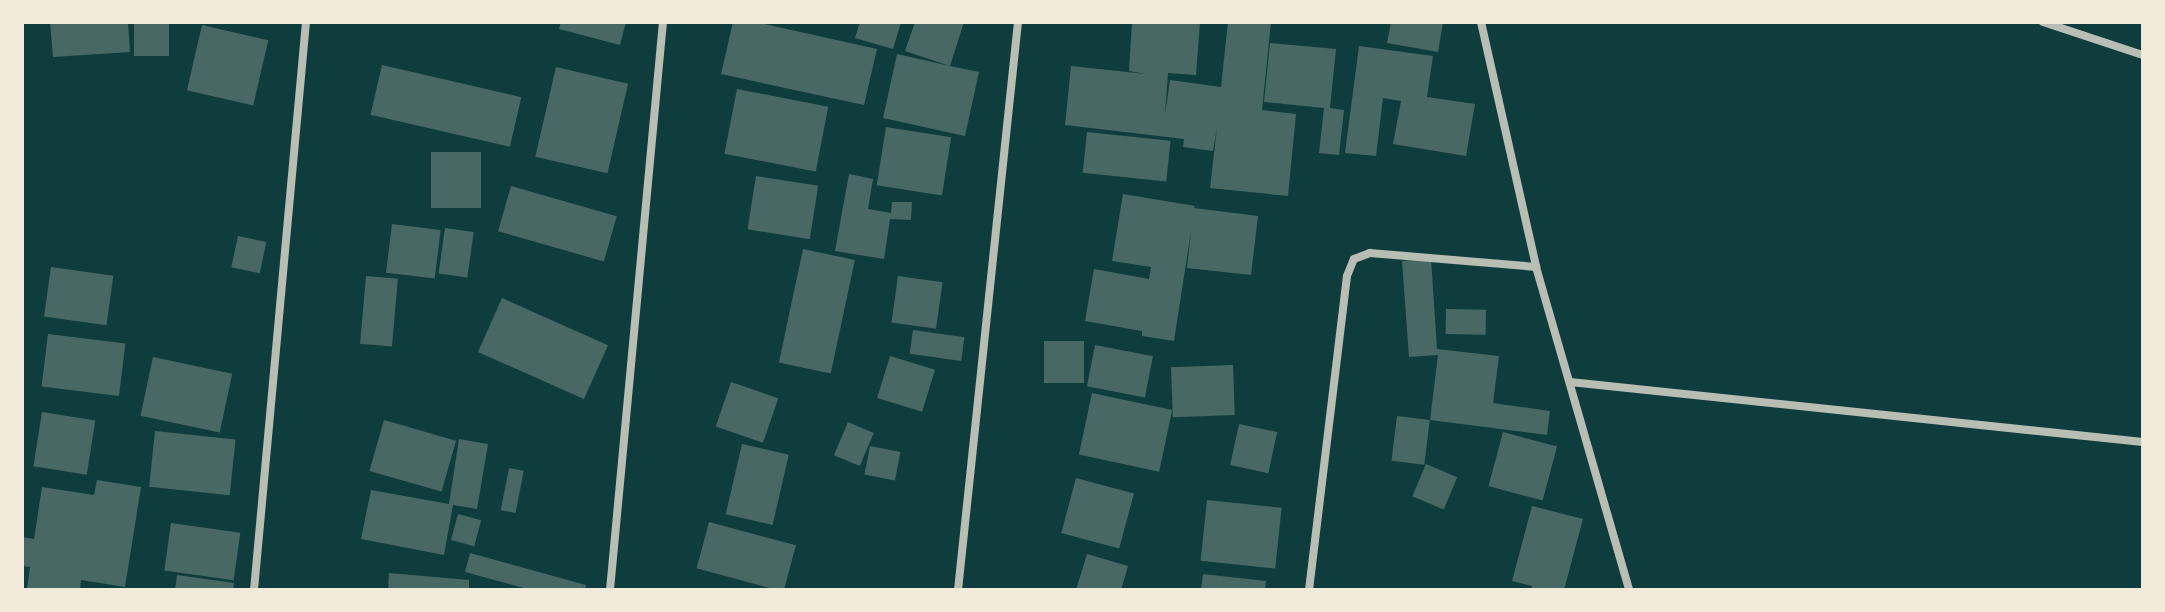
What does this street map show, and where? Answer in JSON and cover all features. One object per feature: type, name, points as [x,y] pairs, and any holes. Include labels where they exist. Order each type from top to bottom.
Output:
[{"type":"street","points":[[254,590],[306,22]]},
{"type":"street","points":[[610,590],[663,22]]},
{"type":"street","points":[[958,590],[1018,22]]},
{"type":"street","points":[[1481,22],[1536,267],[1629,590]]},
{"type":"street","points":[[2043,22],[2143,55]]},
{"type":"street","points":[[1309,590],[1347,276],[1354,259],[1370,253],[1536,267]]},
{"type":"street","points":[[1570,382],[2143,442]]},
{"type":"building","points":[[50,22],[128,22],[130,52],[53,57]]},
{"type":"building","points":[[134,22],[169,22],[169,56],[134,56]]},
{"type":"building","points":[[561,22],[626,22],[620,45],[559,29]]},
{"type":"building","points":[[733,22],[755,22],[877,49],[864,105],[721,74]]},
{"type":"building","points":[[860,22],[901,22],[893,49],[855,38]]},
{"type":"building","points":[[915,22],[964,22],[950,66],[905,51]]},
{"type":"building","points":[[1132,22],[1200,22],[1196,75],[1168,73],[1165,115],[1170,80],[1221,87],[1228,22],[1271,22],[1262,110],[1296,114],[1288,196],[1210,188],[1217,128],[1213,151],[1183,147],[1184,139],[1065,125],[1071,66],[1146,74],[1129,71]]},
{"type":"building","points":[[1391,22],[1443,22],[1438,52],[1387,43]]},
{"type":"building","points":[[202,25],[268,40],[253,106],[187,90]]},
{"type":"building","points":[[1270,43],[1336,49],[1330,108],[1344,110],[1339,155],[1319,153],[1324,108],[1264,102]]},
{"type":"building","points":[[1359,46],[1433,56],[1427,97],[1475,104],[1466,156],[1393,144],[1401,101],[1383,98],[1376,156],[1345,153]]},
{"type":"building","points":[[897,54],[979,72],[965,136],[883,118]]},
{"type":"building","points":[[382,65],[521,97],[510,147],[371,115]]},
{"type":"building","points":[[556,67],[628,84],[607,173],[535,157]]},
{"type":"building","points":[[737,89],[828,107],[816,172],[724,154]]},
{"type":"building","points":[[886,127],[951,137],[942,196],[877,185]]},
{"type":"building","points":[[1087,132],[1171,141],[1166,182],[1083,173]]},
{"type":"building","points":[[431,152],[481,152],[481,208],[431,208]]},
{"type":"building","points":[[849,174],[873,179],[868,209],[891,213],[892,202],[912,202],[911,220],[890,219],[884,259],[835,251]]},
{"type":"building","points":[[756,176],[818,186],[810,239],[748,229]]},
{"type":"building","points":[[511,186],[617,216],[604,261],[498,231]]},
{"type":"building","points":[[1123,194],[1258,216],[1251,275],[1187,268],[1191,231],[1174,341],[1142,336],[1142,331],[1085,321],[1094,269],[1149,279],[1151,267],[1112,261]]},
{"type":"building","points":[[392,224],[441,230],[435,279],[386,273]]},
{"type":"building","points":[[445,228],[474,232],[467,278],[439,274]]},
{"type":"building","points":[[238,236],[266,242],[260,273],[231,267]]},
{"type":"building","points":[[803,249],[855,260],[831,373],[779,362]]},
{"type":"building","points":[[1431,259],[1437,349],[1499,356],[1493,403],[1550,411],[1547,435],[1430,420],[1438,355],[1409,357],[1402,261]]},
{"type":"building","points":[[51,267],[113,276],[106,325],[44,317]]},
{"type":"building","points":[[366,276],[398,279],[392,347],[360,344]]},
{"type":"building","points":[[898,276],[943,282],[936,329],[891,323]]},
{"type":"building","points":[[502,298],[608,345],[584,399],[478,352]]},
{"type":"building","points":[[1446,309],[1486,310],[1486,335],[1446,334]]},
{"type":"building","points":[[913,330],[964,337],[961,361],[910,354]]},
{"type":"building","points":[[48,334],[125,344],[119,396],[42,387]]},
{"type":"building","points":[[1044,341],[1084,341],[1084,383],[1044,383]]},
{"type":"building","points":[[1095,345],[1153,356],[1145,397],[1087,386]]},
{"type":"building","points":[[890,356],[935,370],[922,412],[877,398]]},
{"type":"building","points":[[153,357],[232,374],[220,433],[141,416]]},
{"type":"building","points":[[1233,365],[1235,415],[1173,417],[1171,367]]},
{"type":"building","points":[[731,382],[778,398],[763,443],[716,426]]},
{"type":"building","points":[[1092,393],[1172,410],[1159,472],[1079,455]]},
{"type":"building","points":[[42,412],[95,420],[87,475],[33,466]]},
{"type":"building","points":[[1397,416],[1430,420],[1424,465],[1392,461]]},
{"type":"building","points":[[384,420],[456,441],[441,492],[369,471]]},
{"type":"building","points":[[848,422],[874,433],[860,466],[834,455]]},
{"type":"building","points":[[1239,424],[1277,432],[1268,473],[1230,465]]},
{"type":"building","points":[[155,431],[236,439],[230,495],[149,487]]},
{"type":"building","points":[[1503,432],[1557,446],[1543,501],[1489,486]]},
{"type":"building","points":[[459,439],[488,444],[477,509],[453,505],[444,555],[361,539],[371,490],[449,504]]},
{"type":"building","points":[[742,444],[789,455],[773,525],[726,514]]},
{"type":"building","points":[[870,446],[900,452],[895,480],[864,474]]},
{"type":"building","points":[[1426,464],[1457,477],[1444,510],[1412,496]]},
{"type":"building","points":[[509,468],[524,471],[516,513],[501,510]]},
{"type":"building","points":[[1076,478],[1134,494],[1119,549],[1061,533]]},
{"type":"building","points":[[97,480],[141,487],[125,587],[81,580],[80,590],[27,590],[30,567],[22,566],[22,537],[34,539],[42,487],[94,495]]},
{"type":"building","points":[[1207,500],[1282,508],[1275,569],[1201,561]]},
{"type":"building","points":[[1532,506],[1583,519],[1564,590],[1531,590],[1532,586],[1512,581]]},
{"type":"building","points":[[458,514],[481,520],[474,546],[451,540]]},
{"type":"building","points":[[709,522],[796,545],[784,590],[697,568]]},
{"type":"building","points":[[171,523],[240,533],[234,580],[164,571]]},
{"type":"building","points":[[470,553],[586,585],[585,590],[531,590],[465,572]]},
{"type":"building","points":[[1087,554],[1128,566],[1121,590],[1076,590]]},
{"type":"building","points":[[389,573],[469,580],[469,590],[388,590]]},
{"type":"building","points":[[1203,574],[1266,581],[1265,590],[1201,590]]},
{"type":"building","points":[[177,575],[234,583],[233,590],[175,590]]}]
